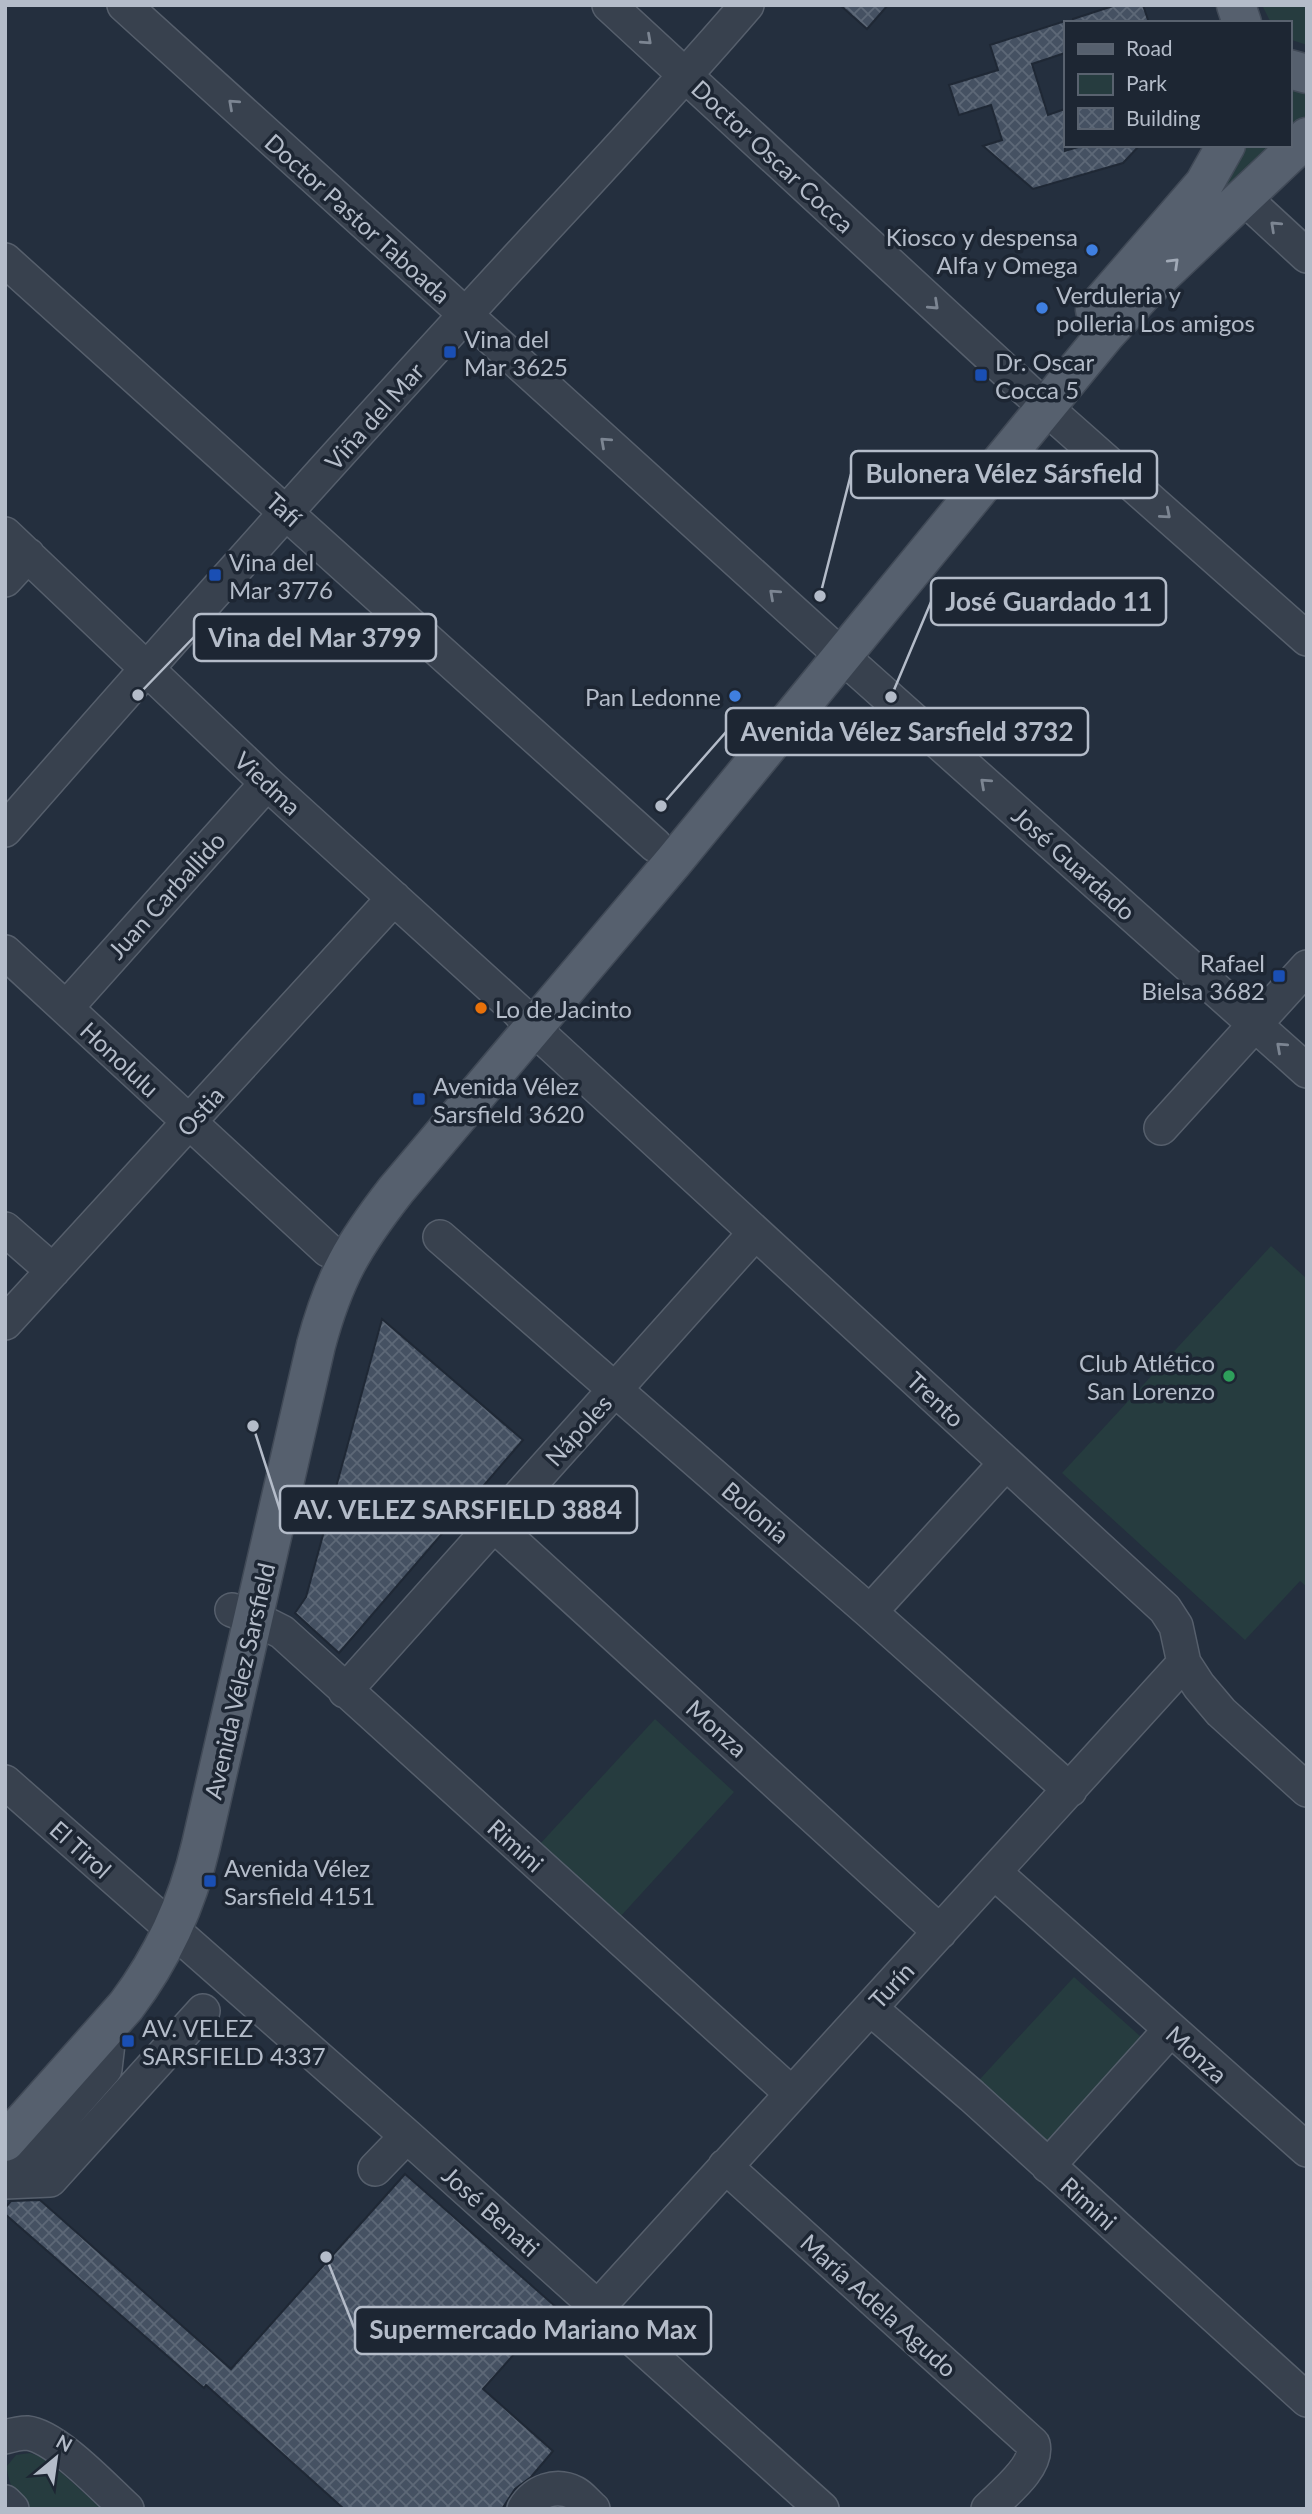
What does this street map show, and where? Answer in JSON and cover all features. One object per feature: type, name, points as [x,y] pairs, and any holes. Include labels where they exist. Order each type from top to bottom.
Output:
[{"type":"main road","name":"Avenida Vélez Sarsfield","points":[[1037,400],[1242,196],[1307,136]]},
{"type":"main road","name":"Avenida Vélez Sarsfield","points":[[5,2142],[110,2026],[142,1985],[166,1923],[195,1870],[303,1307],[314,1277],[339,1230],[374,1181],[526,1020],[1037,400],[1121,277],[1203,184],[1225,147]]},
{"type":"main road","name":"Avenida Vélez Sarsfield","points":[[243,1614],[316,1345],[333,1289],[346,1259],[656,845],[833,648]]},
{"type":"main road","name":"Avenida Vélez Sarsfield","points":[[5,2108],[166,1923]]},
{"type":"street","name":"Doctor Pastor Taboada","points":[[124,5],[833,648]]},
{"type":"street","name":"Doctor Oscar Cocca","points":[[609,5],[1037,400],[1307,639]]},
{"type":"street","name":"Viña del Mar","points":[[5,830],[147,668],[465,315],[686,76],[747,5]]},
{"type":"street","points":[[1242,196],[1307,256]]},
{"type":"street","name":"Tafí","points":[[5,260],[656,845]]},
{"type":"street","points":[[5,580],[17,544]]},
{"type":"street","name":"Viedma","points":[[17,544],[267,783],[526,1020]]},
{"type":"street","name":"José Guardado","points":[[833,648],[1307,1071]]},
{"type":"street","name":"Juan Carballido","points":[[66,1008],[267,783]]},
{"type":"street","name":"Ostia","points":[[5,1323],[394,898]]},
{"type":"street","name":"Honolulu","points":[[5,952],[328,1250]]},
{"type":"street","points":[[1161,1128],[1307,967]]},
{"type":"street","name":"Trento","points":[[526,1020],[1165,1609],[1176,1626],[1184,1662],[1199,1686],[1222,1712],[1307,1790]]},
{"type":"street","points":[[5,1229],[53,1271]]},
{"type":"street","name":"Nápoles","points":[[345,1691],[755,1233]]},
{"type":"street","name":"Bolonia","points":[[440,1237],[1070,1790]]},
{"type":"street","points":[[870,1612],[1006,1463]]},
{"type":"street","name":"Monza","points":[[494,1525],[940,1932]]},
{"type":"street","name":"Rimini","points":[[243,1614],[282,1632],[791,2093]]},
{"type":"street","name":"Turín","points":[[598,2307],[1184,1662]]},
{"type":"street","name":"El Tirol","points":[[5,1782],[166,1923]]},
{"type":"street","name":"Monza","points":[[995,1872],[1307,2150]]},
{"type":"street","name":"José Benati","points":[[166,1923],[822,2509]]},
{"type":"street","name":"Rimini","points":[[870,2008],[1307,2400]]},
{"type":"street","points":[[6,2181],[50,2180],[203,2011]]},
{"type":"street","points":[[6,2181],[105,2069],[110,2026]]},
{"type":"street","points":[[1048,2165],[1170,2030]]},
{"type":"street","points":[[79,2099],[104,2121]]},
{"type":"street","points":[[375,2169],[407,2136]]},
{"type":"street","name":"María Adela Agudo","points":[[725,2166],[1033,2444],[1035,2452],[1031,2464],[989,2509]]},
{"type":"street","points":[[5,2437],[26,2433],[45,2438],[127,2509]]},
{"type":"street","points":[[524,2509],[528,2502],[540,2493],[558,2488],[576,2493],[593,2509]]},
{"type":"street","points":[[5,2502],[12,2509]]},
{"type":"green space","points":[[1262,5],[1307,5],[1307,45],[1291,40],[1291,21],[1270,21]]},
{"type":"green space","points":[[1291,85],[1307,89],[1307,116],[1291,131]]},
{"type":"green space","points":[[1241,147],[1274,147],[1155,263]]},
{"type":"green space","name":"Club Atlético San Lorenzo","points":[[1271,1246],[1307,1279],[1307,1587],[1300,1581],[1245,1640],[1062,1473]]},
{"type":"green space","points":[[655,1719],[734,1792],[620,1917],[540,1844]]},
{"type":"green space","points":[[1074,1977],[1150,2045],[1046,2159],[970,2090]]},
{"type":"green space","points":[[30,2453],[46,2459],[102,2509],[30,2509],[14,2490],[7,2466],[16,2455]]},
{"type":"building","points":[[840,5],[888,5],[867,29]]},
{"type":"building","points":[[1116,5],[1143,5],[1148,21],[1073,21]]},
{"type":"building","points":[[1064,21],[1064,53],[1032,64],[1048,115],[1064,109],[1065,151],[1078,147],[1138,147],[1123,163],[1033,189],[983,146],[1002,140],[991,105],[959,115],[949,85],[998,70],[990,45]]},
{"type":"building","points":[[382,1319],[523,1440],[339,1653],[295,1613],[306,1597]]},
{"type":"building","points":[[405,2174],[556,2307],[483,2389],[553,2451],[531,2477],[515,2489],[502,2509],[344,2509],[206,2385],[204,2388],[5,2214],[5,2208],[11,2201],[40,2200],[231,2369]]},
{"type":"place","name":"Kiosco y despensa Alfa y Omega","points":[[1092,250]]},
{"type":"place","name":"Verduleria y polleria Los amigos","points":[[1042,308]]},
{"type":"place","name":"Vina del Mar 3625","points":[[450,352]]},
{"type":"place","name":"Dr. Oscar Cocca 5","points":[[981,375]]},
{"type":"place","name":"Vina del Mar 3776","points":[[215,575]]},
{"type":"place","name":"Bulonera Vélez Sársfield","points":[[820,596]]},
{"type":"place","name":"Vina del Mar 3799","points":[[138,695]]},
{"type":"place","name":"Pan Ledonne","points":[[735,696]]},
{"type":"place","name":"José Guardado 11","points":[[891,697]]},
{"type":"place","name":"Avenida Vélez Sarsfield 3732","points":[[661,806]]},
{"type":"place","name":"Rafael Bielsa 3682","points":[[1279,976]]},
{"type":"place","name":"Lo de Jacinto","points":[[481,1008]]},
{"type":"place","name":"Avenida Vélez Sarsfield 3620","points":[[419,1099]]},
{"type":"place","name":"Club Atlético San Lorenzo","points":[[1229,1376]]},
{"type":"place","name":"AV. VELEZ SARSFIELD 3884","points":[[253,1426]]},
{"type":"place","name":"Avenida Vélez Sarsfield 4151","points":[[210,1881]]},
{"type":"place","name":"AV. VELEZ SARSFIELD 4337","points":[[128,2041]]},
{"type":"place","name":"Supermercado Mariano Max","points":[[326,2257]]}]
